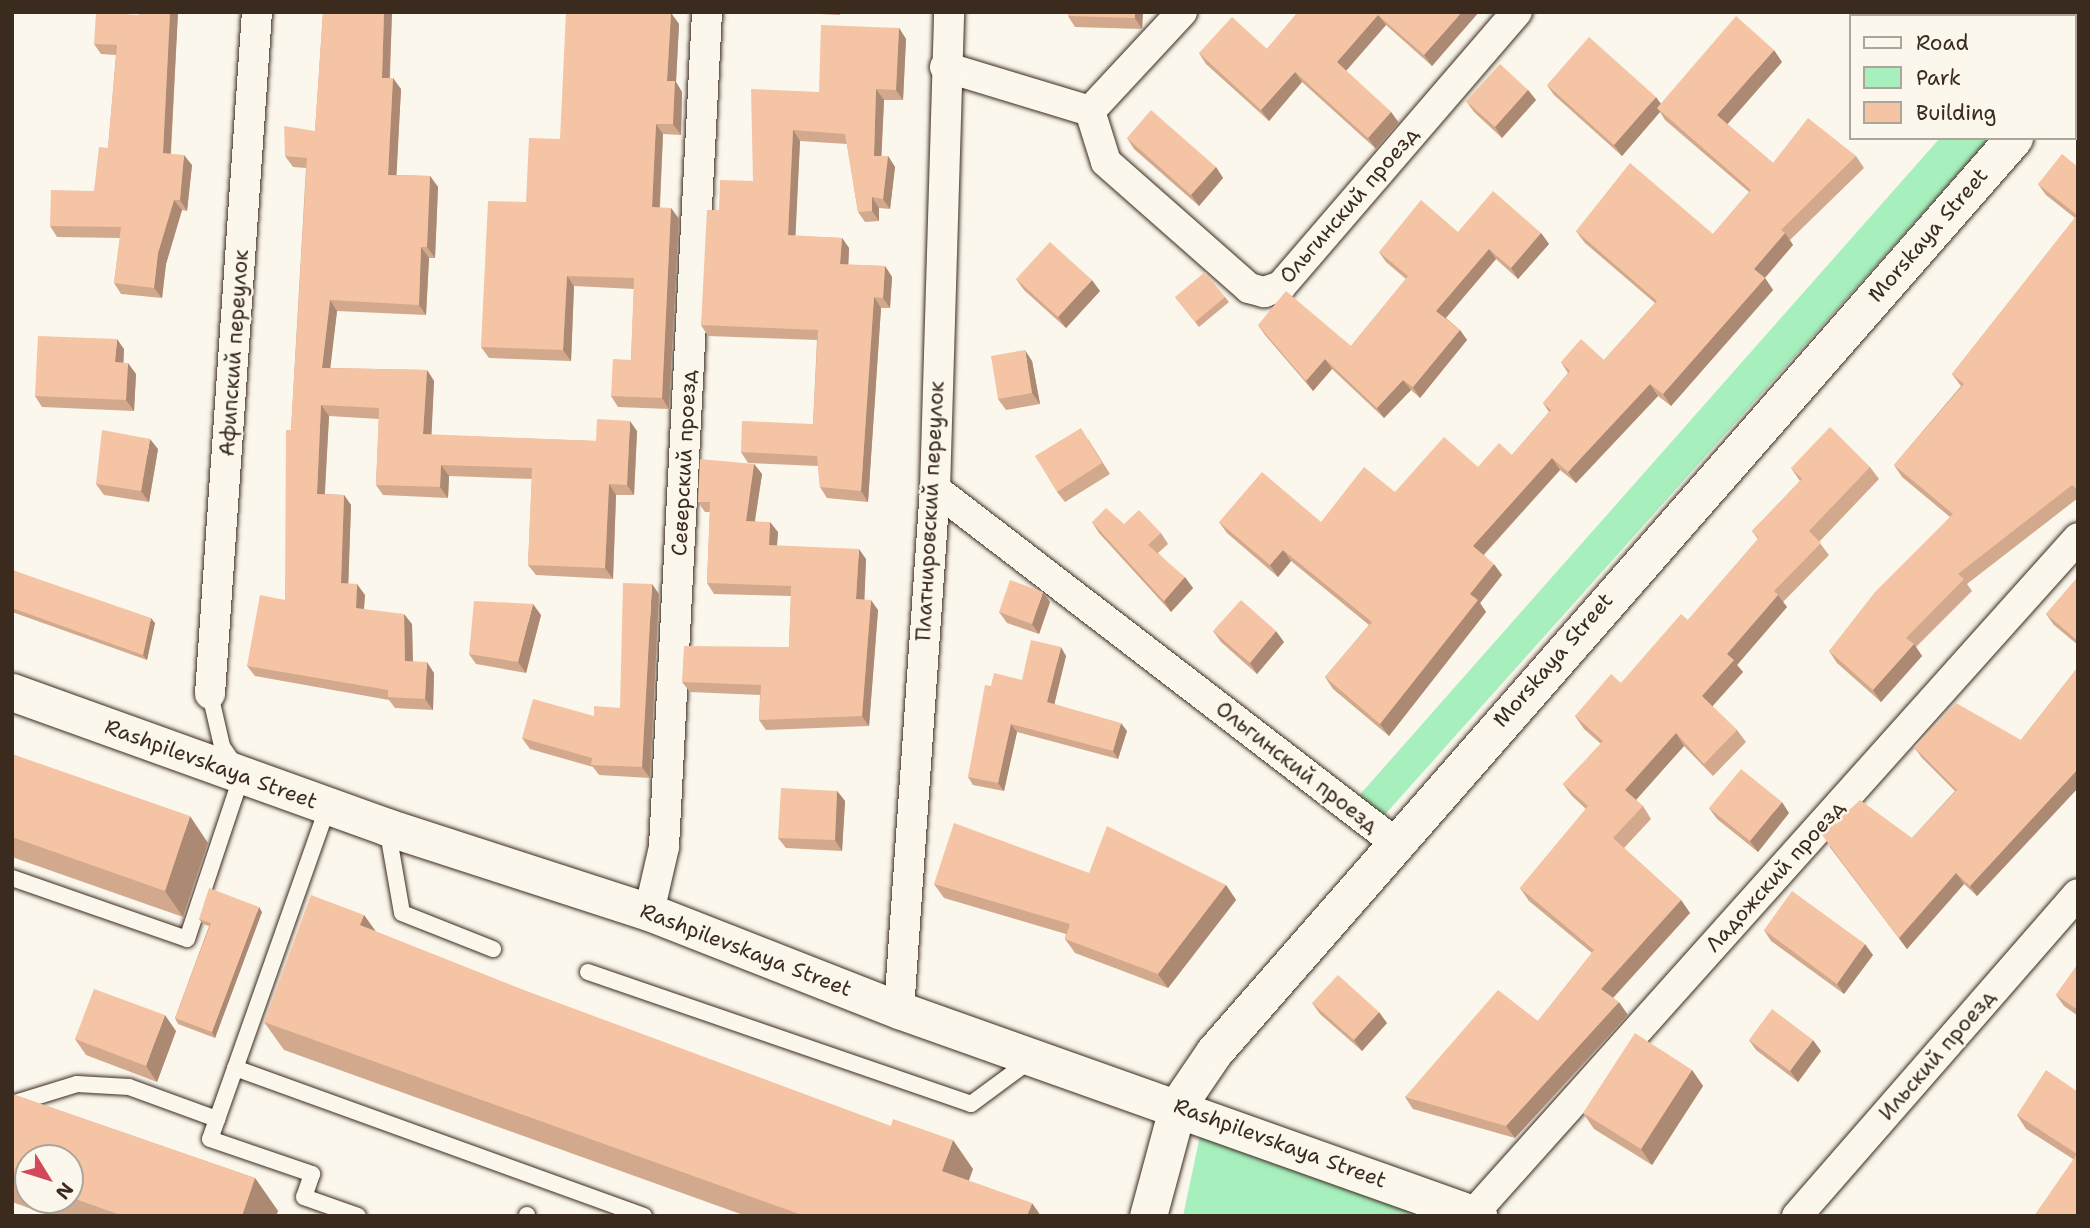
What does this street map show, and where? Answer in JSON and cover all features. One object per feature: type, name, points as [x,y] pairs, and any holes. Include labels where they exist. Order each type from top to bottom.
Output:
[{"type":"street","name":"Афипский переулок","points":[[210,694],[257,12]]},
{"type":"street","name":"Северский проезд","points":[[649,912],[664,847],[706,12]]},
{"type":"street","name":"Платнировский переулок","points":[[900,1010],[935,489],[945,67],[949,12]]},
{"type":"street","points":[[945,67],[1090,111],[1182,12]]},
{"type":"street","name":"Ольгинский проезд","points":[[1090,111],[1106,162],[1249,288],[1264,292],[1281,286],[1517,12]]},
{"type":"street","name":"Morskaya Street","points":[[1148,1216],[1178,1105],[1214,1052],[1393,841],[2012,140]]},
{"type":"street","name":"Ольгинский проезд","points":[[935,489],[1393,841]]},
{"type":"street","name":"Ладожский проезд","points":[[1475,1215],[2078,538]]},
{"type":"street","name":"Rashpilevskaya Street","points":[[12,692],[387,827],[649,912],[900,1010],[1178,1105],[1475,1215]]},
{"type":"street","name":"Ильский проезд","points":[[1797,1216],[2078,894]]},
{"type":"lane","points":[[12,878],[187,939],[242,775],[222,746],[210,694]]},
{"type":"lane","points":[[328,806],[210,1139],[312,1174],[304,1198],[358,1216]]},
{"type":"lane","points":[[387,827],[402,913],[493,949]]},
{"type":"lane","points":[[588,972],[971,1104],[1034,1058]]},
{"type":"lane","points":[[235,1068],[644,1216]]},
{"type":"lane","points":[[12,1104],[77,1084],[129,1087],[216,1119]]},
{"type":"green space","points":[[1938,140],[1988,140],[1381,819],[1356,799]]},
{"type":"green space","points":[[1200,1136],[1430,1216],[1183,1216]]},
{"type":"building","points":[[96,12],[138,15],[139,12],[170,12],[163,153],[184,155],[180,200],[174,200],[158,253],[154,288],[114,283],[121,227],[50,226],[51,190],[94,191],[99,147],[108,148],[117,45],[94,44]]},
{"type":"building","points":[[323,12],[384,12],[382,78],[393,78],[388,175],[430,176],[427,247],[421,247],[419,305],[330,300],[322,368],[427,370],[423,434],[596,441],[597,419],[630,421],[627,485],[609,484],[605,568],[528,565],[532,468],[441,465],[440,487],[376,485],[379,408],[321,405],[317,494],[344,495],[341,583],[357,584],[356,608],[404,614],[405,661],[427,662],[425,699],[388,697],[388,690],[247,666],[260,595],[285,600],[286,430],[291,430],[307,158],[285,156],[284,126],[315,131]]},
{"type":"building","points":[[566,12],[671,13],[667,81],[675,81],[673,124],[656,124],[652,207],[671,208],[662,398],[611,396],[613,359],[631,360],[634,278],[567,276],[563,350],[481,347],[488,201],[526,202],[529,138],[560,139]]},
{"type":"building","points":[[1068,12],[1135,12],[1135,18],[1068,16]]},
{"type":"building","points":[[1298,12],[1462,12],[1424,55],[1378,15],[1337,62],[1391,112],[1368,138],[1295,72],[1261,110],[1199,53],[1232,17],[1267,49]]},
{"type":"building","points":[[1928,12],[1978,12],[1976,14],[1926,14]]},
{"type":"building","points":[[1736,16],[1774,50],[1717,115],[1773,163],[1808,118],[1856,156],[1781,230],[1785,233],[1754,269],[1765,278],[1663,394],[1650,384],[1568,472],[1552,458],[1473,546],[1494,564],[1470,594],[1478,600],[1380,724],[1325,677],[1372,622],[1283,550],[1270,565],[1219,522],[1262,472],[1321,522],[1364,467],[1395,492],[1444,437],[1478,467],[1499,443],[1512,455],[1551,410],[1543,403],[1570,371],[1561,362],[1581,339],[1604,360],[1657,301],[1576,231],[1630,163],[1713,234],[1751,190],[1657,108]]},
{"type":"building","points":[[821,25],[899,28],[896,90],[876,89],[874,156],[888,156],[883,199],[872,197],[872,211],[858,212],[845,134],[793,130],[788,235],[842,238],[840,264],[885,266],[883,298],[874,297],[861,491],[820,487],[817,456],[741,452],[742,421],[813,424],[818,330],[701,325],[707,210],[719,210],[720,180],[753,181],[751,89],[819,92]]},
{"type":"building","points":[[1589,37],[1656,97],[1614,145],[1547,85]]},
{"type":"building","points":[[1500,64],[1528,90],[1495,127],[1466,101]]},
{"type":"building","points":[[1151,110],[1216,167],[1191,195],[1127,138]]},
{"type":"building","points":[[2062,154],[2078,167],[2078,490],[2072,485],[1958,574],[1964,579],[1906,638],[1914,644],[1873,690],[1829,651],[1875,592],[1953,514],[1894,465],[1964,384],[1952,374],[2077,215],[2038,184]]},
{"type":"building","points":[[1493,191],[1541,233],[1511,268],[1489,249],[1436,311],[1460,330],[1413,387],[1403,380],[1377,408],[1325,359],[1306,381],[1258,325],[1286,291],[1351,346],[1408,276],[1379,252],[1421,200],[1458,232]]},
{"type":"building","points":[[1050,242],[1092,280],[1058,317],[1016,279]]},
{"type":"building","points":[[1205,272],[1225,297],[1195,322],[1175,297]]},
{"type":"building","points":[[38,336],[117,339],[115,362],[128,363],[126,400],[35,396]]},
{"type":"building","points":[[1025,350],[1032,393],[998,399],[991,356]]},
{"type":"building","points":[[1830,427],[1870,467],[1809,531],[1821,543],[1774,591],[1778,595],[1727,654],[1734,660],[1702,696],[1737,730],[1704,764],[1676,733],[1625,790],[1643,806],[1613,838],[1681,900],[1601,989],[1619,1002],[1506,1126],[1405,1097],[1498,990],[1538,1021],[1594,950],[1520,888],[1588,806],[1563,784],[1603,741],[1575,716],[1611,674],[1621,683],[1681,614],[1688,620],[1759,538],[1752,531],[1802,479],[1791,468]]},
{"type":"building","points":[[1081,428],[1102,463],[1057,492],[1035,456]]},
{"type":"building","points":[[102,430],[150,439],[141,491],[96,484]]},
{"type":"building","points":[[700,459],[754,464],[746,521],[770,522],[769,545],[859,549],[856,599],[871,600],[862,716],[759,720],[761,685],[682,682],[684,646],[789,647],[791,586],[707,583],[710,502],[698,502]]},
{"type":"building","points":[[1106,508],[1124,524],[1139,510],[1161,533],[1148,545],[1185,577],[1164,601],[1092,522]]},
{"type":"building","points":[[12,570],[151,618],[143,655],[12,608]]},
{"type":"building","points":[[2078,577],[2078,641],[2046,614]]},
{"type":"building","points":[[1010,580],[1043,592],[1032,624],[999,612]]},
{"type":"building","points":[[623,583],[652,584],[642,767],[591,765],[592,758],[522,738],[533,699],[594,716],[594,706],[620,708]]},
{"type":"building","points":[[1241,600],[1276,631],[1250,663],[1213,631]]},
{"type":"building","points":[[474,601],[533,604],[518,662],[469,654]]},
{"type":"building","points":[[1031,640],[1061,647],[1047,702],[1121,723],[1113,751],[1011,724],[998,783],[968,777],[985,685],[991,686],[994,673],[1022,680]]},
{"type":"building","points":[[2078,667],[2078,769],[1970,886],[1956,873],[1899,938],[1822,835],[1860,800],[1912,838],[1957,790],[1914,747],[1956,703],[2021,740]]},
{"type":"building","points":[[12,754],[190,816],[165,891],[12,837]]},
{"type":"building","points":[[1741,769],[1782,802],[1750,841],[1709,808]]},
{"type":"building","points":[[781,788],[837,791],[835,840],[778,838]]},
{"type":"building","points":[[954,823],[1089,873],[1107,826],[1226,885],[1158,974],[1065,939],[1070,924],[934,884]]},
{"type":"building","points":[[209,888],[259,907],[212,1032],[175,1018],[211,923],[199,919]]},
{"type":"building","points":[[1792,891],[1865,944],[1837,984],[1764,930]]},
{"type":"building","points":[[311,895],[364,915],[360,925],[521,989],[891,1126],[893,1119],[953,1140],[942,1171],[1032,1203],[1027,1216],[805,1216],[264,1022]]},
{"type":"building","points":[[2078,964],[2078,1010],[2056,995]]},
{"type":"building","points":[[1338,975],[1379,1012],[1354,1040],[1312,1003]]},
{"type":"building","points":[[94,989],[165,1015],[146,1066],[75,1039]]},
{"type":"building","points":[[1772,1009],[1813,1040],[1790,1071],[1749,1040]]},
{"type":"building","points":[[1635,1033],[1692,1070],[1641,1149],[1583,1113]]},
{"type":"building","points":[[2046,1070],[2078,1092],[2078,1216],[2034,1216],[2077,1154],[2017,1115]]},
{"type":"building","points":[[12,1094],[255,1178],[242,1216],[123,1216],[84,1202],[84,1144],[14,1144],[14,1178]]}]
